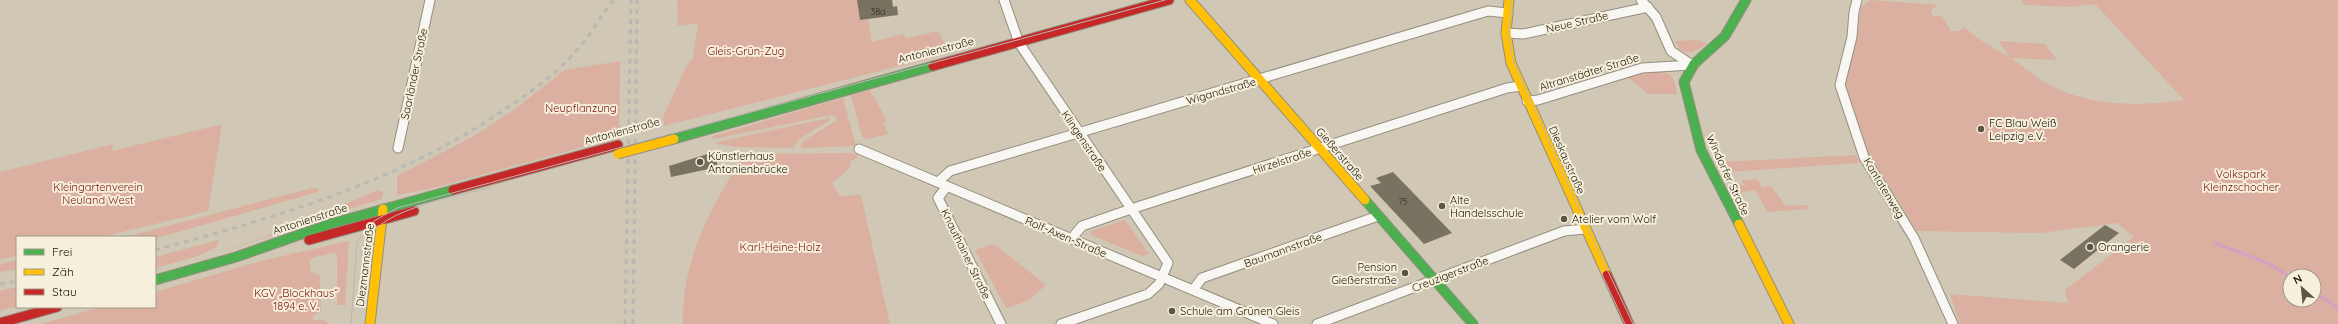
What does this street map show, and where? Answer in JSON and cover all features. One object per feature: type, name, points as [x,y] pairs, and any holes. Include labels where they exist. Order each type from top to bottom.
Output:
[{"type":"main road","name":"Antonienstraße","points":[[236,257],[262,254],[674,134],[1169,0]]},
{"type":"main road","name":"Gießerstraße","points":[[1190,0],[1473,324]]},
{"type":"main road","name":"Dieskaustraße","points":[[1509,0],[1506,33],[1509,56],[1585,229],[1629,324]]},
{"type":"main road","points":[[1692,65],[1722,40],[1746,0]]},
{"type":"main road","name":"Windorfer Straße","points":[[1692,65],[1686,73],[1684,82],[1701,150],[1789,324]]},
{"type":"main road","name":"Antonienstraße","points":[[156,280],[236,257],[310,230],[383,209],[618,150]]},
{"type":"main road","name":"Diezmannstraße","points":[[370,324],[383,220],[383,209]]},
{"type":"main road","points":[[0,323],[53,308]]},
{"type":"street","name":"Saarländer Straße","points":[[398,148],[430,0]]},
{"type":"street","name":"Klingenstraße","points":[[1004,0],[1018,42],[1168,262],[1163,278]]},
{"type":"street","name":"Kantatenweg","points":[[1858,0],[1852,15],[1853,31],[1840,85],[1864,157],[1914,238],[1953,324]]},
{"type":"street","points":[[1645,2],[1656,17],[1670,51],[1692,65]]},
{"type":"street","name":"Neue Straße","points":[[1506,33],[1523,34],[1645,2]]},
{"type":"street","name":"Wigandstraße","points":[[943,184],[950,170],[1259,80],[1488,11],[1508,13]]},
{"type":"street","name":"Altranstädter Straße","points":[[1528,101],[1538,100],[1642,68],[1692,65]]},
{"type":"street","name":"Hirzelstraße","points":[[1071,239],[1082,226],[1131,209],[1507,88],[1521,86]]},
{"type":"street","name":"Rolf-Axen-Straße","points":[[859,149],[1273,324]]},
{"type":"street","name":"Knauthainer Straße","points":[[943,184],[938,198],[1001,324]]},
{"type":"street","name":"Baumannstraße","points":[[1193,290],[1202,278],[1378,216]]},
{"type":"street","name":"Creuzigerstraße","points":[[1317,324],[1564,231],[1585,229]]},
{"type":"street","points":[[1062,324],[1148,294],[1154,290],[1163,278]]},
{"type":"green space","name":"Gleis-Grün-Zug","points":[[677,0],[857,0],[860,20],[868,19],[872,42],[903,34],[907,38],[938,31],[950,53],[664,126],[663,117],[686,67],[693,58],[698,23],[678,26]]},
{"type":"green space","name":"Volkspark Kleinzschocher","points":[[1871,0],[1937,5],[1931,11],[1932,16],[1942,16],[1951,31],[1960,31],[1964,27],[1982,41],[2009,57],[1999,41],[2045,44],[2057,60],[2011,58],[2041,80],[2057,89],[2092,100],[2128,104],[2166,102],[2184,100],[2095,4],[2072,7],[2025,5],[2021,0],[2338,0],[2338,324],[1960,324],[1950,294],[2068,303],[2065,290],[2134,237],[2117,223],[2041,233],[1917,231],[1868,152],[1845,84],[1851,51],[1857,38],[1861,7]]},
{"type":"green space","points":[[1698,40],[1707,44],[1691,52],[1684,52],[1680,50],[1675,41]]},
{"type":"green space","name":"Neupflanzung","points":[[620,61],[619,137],[433,188],[397,195],[397,176],[474,136],[515,109],[565,70]]},
{"type":"green space","points":[[1653,71],[1664,72],[1671,76],[1675,83],[1677,94],[1648,94],[1628,77]]},
{"type":"green space","points":[[870,90],[887,121],[883,123],[888,134],[867,139],[862,136],[851,95]]},
{"type":"green space","points":[[843,98],[856,146],[800,148],[803,141],[836,121],[837,118],[831,115],[714,139],[710,137]]},
{"type":"green space","points":[[829,118],[830,120],[800,139],[793,148],[738,147],[716,144],[717,142]]},
{"type":"green space","name":"Kleingartenverein Neuland West","points":[[222,124],[208,211],[106,236],[16,236],[16,256],[0,259],[0,172],[113,144],[112,151]]},
{"type":"green space","name":"Karl-Heine-Holz","points":[[851,153],[858,155],[857,158],[850,162],[850,168],[832,183],[840,196],[861,195],[890,324],[683,324],[687,280],[699,238],[718,199],[740,161],[741,154]]},
{"type":"green space","points":[[1856,155],[1860,163],[1727,172],[1722,162]]},
{"type":"green space","points":[[1757,179],[1762,187],[1771,186],[1786,206],[1807,205],[1809,209],[1767,212],[1755,190],[1739,193],[1735,184],[1744,185],[1742,180]]},
{"type":"green space","points":[[312,188],[318,189],[318,192],[168,235],[156,238],[156,236],[129,236]]},
{"type":"green space","points":[[379,190],[383,192],[382,199],[342,211],[264,238],[225,250],[254,241]]},
{"type":"green space","points":[[1125,220],[1149,254],[1142,256],[1091,235],[1091,231]]},
{"type":"green space","points":[[219,240],[217,247],[195,257],[156,268],[156,257]]},
{"type":"green space","name":"KGV „Blockhaus“ 1894 e. V.","points":[[349,241],[345,305],[337,305],[337,257],[335,253],[315,257],[310,260],[311,271],[320,276],[321,310],[313,317],[313,321],[323,319],[329,324],[41,324],[97,308],[156,308],[156,292],[265,260]]},
{"type":"green space","points":[[994,244],[1046,285],[1028,301],[1006,308],[975,250]]},
{"type":"green space","points":[[16,260],[16,269],[0,272],[0,264]]},
{"type":"green space","points":[[16,287],[16,306],[0,311],[0,291]]},
{"type":"building","points":[[857,0],[892,0],[893,7],[897,6],[898,15],[860,20]]},
{"type":"building","name":"Künstlerhaus Antonienbrücke","points":[[714,152],[718,167],[671,177],[669,166]]},
{"type":"building","name":"Alte Handelsschule","points":[[1393,172],[1452,233],[1424,244],[1370,186],[1381,183],[1376,178]]},
{"type":"building","name":"Orangerie","points":[[2105,225],[2119,233],[2074,269],[2060,260]]},
{"type":"waterway","points":[[2215,243],[2270,264],[2282,272]]},
{"type":"waterway","points":[[2322,297],[2338,308]]},
{"type":"tram line","points":[[351,324],[357,242],[374,221],[397,208],[1165,0]]},
{"type":"tram line","points":[[1512,0],[1508,36],[1514,63],[1586,225],[1633,324]]},
{"type":"tram line","points":[[361,256],[366,241],[374,230],[387,220],[403,212],[440,200],[489,188]]},
{"type":"tram line","points":[[1600,270],[1625,324]]},
{"type":"railway","points":[[156,250],[245,225],[334,195],[420,159],[461,137],[501,112],[542,83],[561,67],[583,43],[613,0]]},
{"type":"railway","points":[[625,324],[631,0]]},
{"type":"railway","points":[[633,324],[637,0]]},
{"type":"railway","points":[[0,284],[16,281]]},
{"type":"traffic: fast","points":[[1739,224],[1701,150],[1684,82],[1694,64],[1725,36],[1746,0]]},
{"type":"traffic: fast","points":[[674,139],[933,66]]},
{"type":"traffic: fast","points":[[156,280],[236,257],[330,224],[453,190]]},
{"type":"traffic: fast","points":[[1365,200],[1473,324]]},
{"type":"traffic: slow","points":[[1190,0],[1365,200]]},
{"type":"traffic: slow","points":[[1509,0],[1506,33],[1511,63],[1607,275]]},
{"type":"traffic: slow","points":[[618,154],[674,139]]},
{"type":"traffic: slow","points":[[370,324],[383,209]]},
{"type":"traffic: slow","points":[[1739,224],[1789,324]]},
{"type":"traffic: jam","points":[[933,66],[1169,0]]},
{"type":"traffic: jam","points":[[453,190],[618,145]]},
{"type":"traffic: jam","points":[[309,240],[414,211]]},
{"type":"traffic: jam","points":[[1607,275],[1629,324]]},
{"type":"traffic: jam","points":[[0,323],[53,308]]},
{"type":"place","name":"FC Blau Weiß Leipzig e.V.","points":[[1981,129]]},
{"type":"place","name":"Künstlerhaus Antonienbrücke","points":[[700,162]]},
{"type":"place","name":"Alte Handelsschule","points":[[1442,206]]},
{"type":"place","name":"Atelier vom Wolf","points":[[1564,219]]},
{"type":"place","name":"Orangerie","points":[[2090,247]]},
{"type":"place","name":"Pension Gießerstraße","points":[[1405,273]]},
{"type":"place","name":"Schule am Grünen Gleis","points":[[1172,311]]}]
